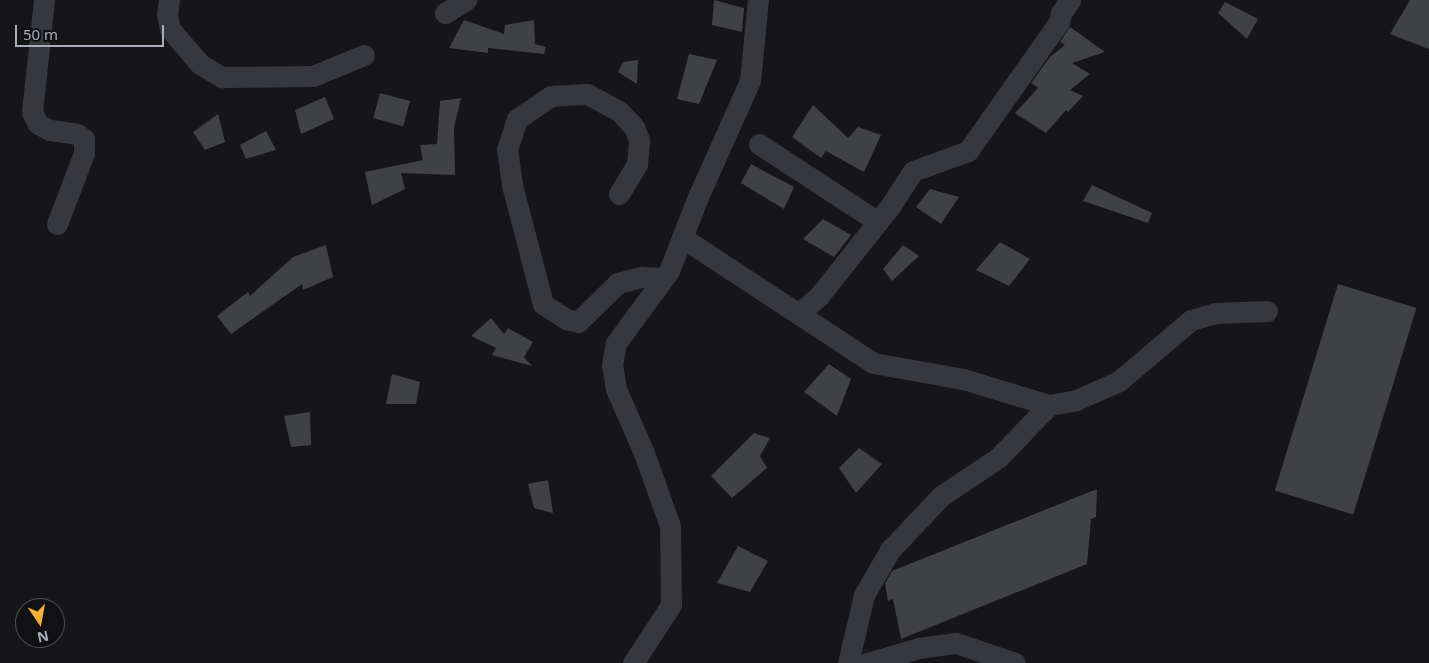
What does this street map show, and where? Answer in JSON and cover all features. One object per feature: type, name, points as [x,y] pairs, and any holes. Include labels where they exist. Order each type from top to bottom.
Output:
[{"type":"street","points":[[44,0],[32,112],[38,124],[50,130],[77,134],[84,139],[84,153],[57,224]]},
{"type":"street","points":[[169,0],[167,14],[170,29],[200,64],[222,77],[313,76],[364,55]]},
{"type":"street","points":[[445,13],[466,0]]},
{"type":"street","points":[[633,663],[671,604],[670,526],[644,453],[616,389],[612,365],[616,343],[662,278],[683,238],[750,81],[758,0]]},
{"type":"street","points":[[799,313],[819,296],[878,222],[913,171],[968,151],[1054,29],[1070,0]]},
{"type":"street","points":[[619,194],[636,164],[639,146],[634,127],[619,111],[587,94],[551,96],[517,119],[507,149],[511,176],[542,304],[566,319],[578,322],[618,283],[640,277],[662,278]]},
{"type":"street","points":[[759,144],[878,222]]},
{"type":"street","points":[[683,238],[873,363],[963,379],[1049,405],[1076,400],[1119,381],[1191,320],[1215,313],[1267,311]]},
{"type":"street","points":[[848,663],[864,595],[890,550],[941,496],[998,458],[1049,405]]},
{"type":"street","points":[[867,663],[919,648],[956,643],[1015,663]]},
{"type":"building","points":[[714,0],[744,8],[742,32],[712,25]]},
{"type":"building","points":[[1410,0],[1429,0],[1429,49],[1390,34]]},
{"type":"building","points":[[1225,2],[1258,19],[1247,39],[1218,13]]},
{"type":"building","points":[[464,20],[504,34],[505,25],[534,20],[535,44],[546,47],[544,54],[488,48],[488,53],[449,48]]},
{"type":"building","points":[[1070,27],[1105,52],[1072,63],[1090,74],[1070,90],[1083,96],[1068,112],[1066,110],[1046,133],[1015,113],[1038,88],[1031,83],[1050,57],[1065,45],[1060,42]]},
{"type":"building","points":[[689,54],[717,60],[699,104],[677,99]]},
{"type":"building","points":[[638,60],[637,84],[618,72],[623,62]]},
{"type":"building","points":[[380,93],[410,101],[403,126],[373,118]]},
{"type":"building","points":[[325,97],[334,119],[301,134],[295,110]]},
{"type":"building","points":[[461,98],[454,128],[455,175],[401,173],[405,189],[372,205],[365,172],[423,160],[420,145],[437,144],[440,101]]},
{"type":"building","points":[[813,105],[848,138],[858,127],[881,135],[864,172],[826,151],[821,158],[792,137]]},
{"type":"building","points":[[218,114],[225,142],[205,150],[193,132]]},
{"type":"building","points":[[266,131],[276,150],[246,159],[240,145]]},
{"type":"building","points":[[751,164],[794,187],[784,209],[741,183]]},
{"type":"building","points":[[1092,185],[1152,213],[1148,223],[1083,201]]},
{"type":"building","points":[[930,189],[959,197],[941,224],[916,207]]},
{"type":"building","points":[[823,219],[851,235],[834,257],[803,239]]},
{"type":"building","points":[[1000,242],[1030,259],[1009,286],[976,270]]},
{"type":"building","points":[[326,245],[333,277],[303,290],[302,284],[231,334],[217,316],[248,292],[250,296],[293,257]]},
{"type":"building","points":[[903,245],[919,256],[892,281],[883,269]]},
{"type":"building","points":[[1338,284],[1416,308],[1353,515],[1275,491]]},
{"type":"building","points":[[491,318],[504,334],[508,328],[533,342],[524,357],[532,366],[492,355],[496,348],[471,336]]},
{"type":"building","points":[[829,364],[851,379],[837,416],[804,392]]},
{"type":"building","points":[[392,374],[420,382],[416,404],[386,404]]},
{"type":"building","points":[[310,412],[311,445],[291,447],[284,416]]},
{"type":"building","points":[[754,433],[770,438],[760,456],[767,468],[732,498],[711,476]]},
{"type":"building","points":[[859,448],[882,464],[856,493],[839,468]]},
{"type":"building","points":[[548,480],[553,513],[534,508],[528,484]]},
{"type":"building","points":[[1097,489],[1096,517],[1091,519],[1087,564],[901,639],[893,599],[888,601],[885,584],[892,571]]},
{"type":"building","points":[[738,546],[768,561],[750,592],[717,583]]}]
